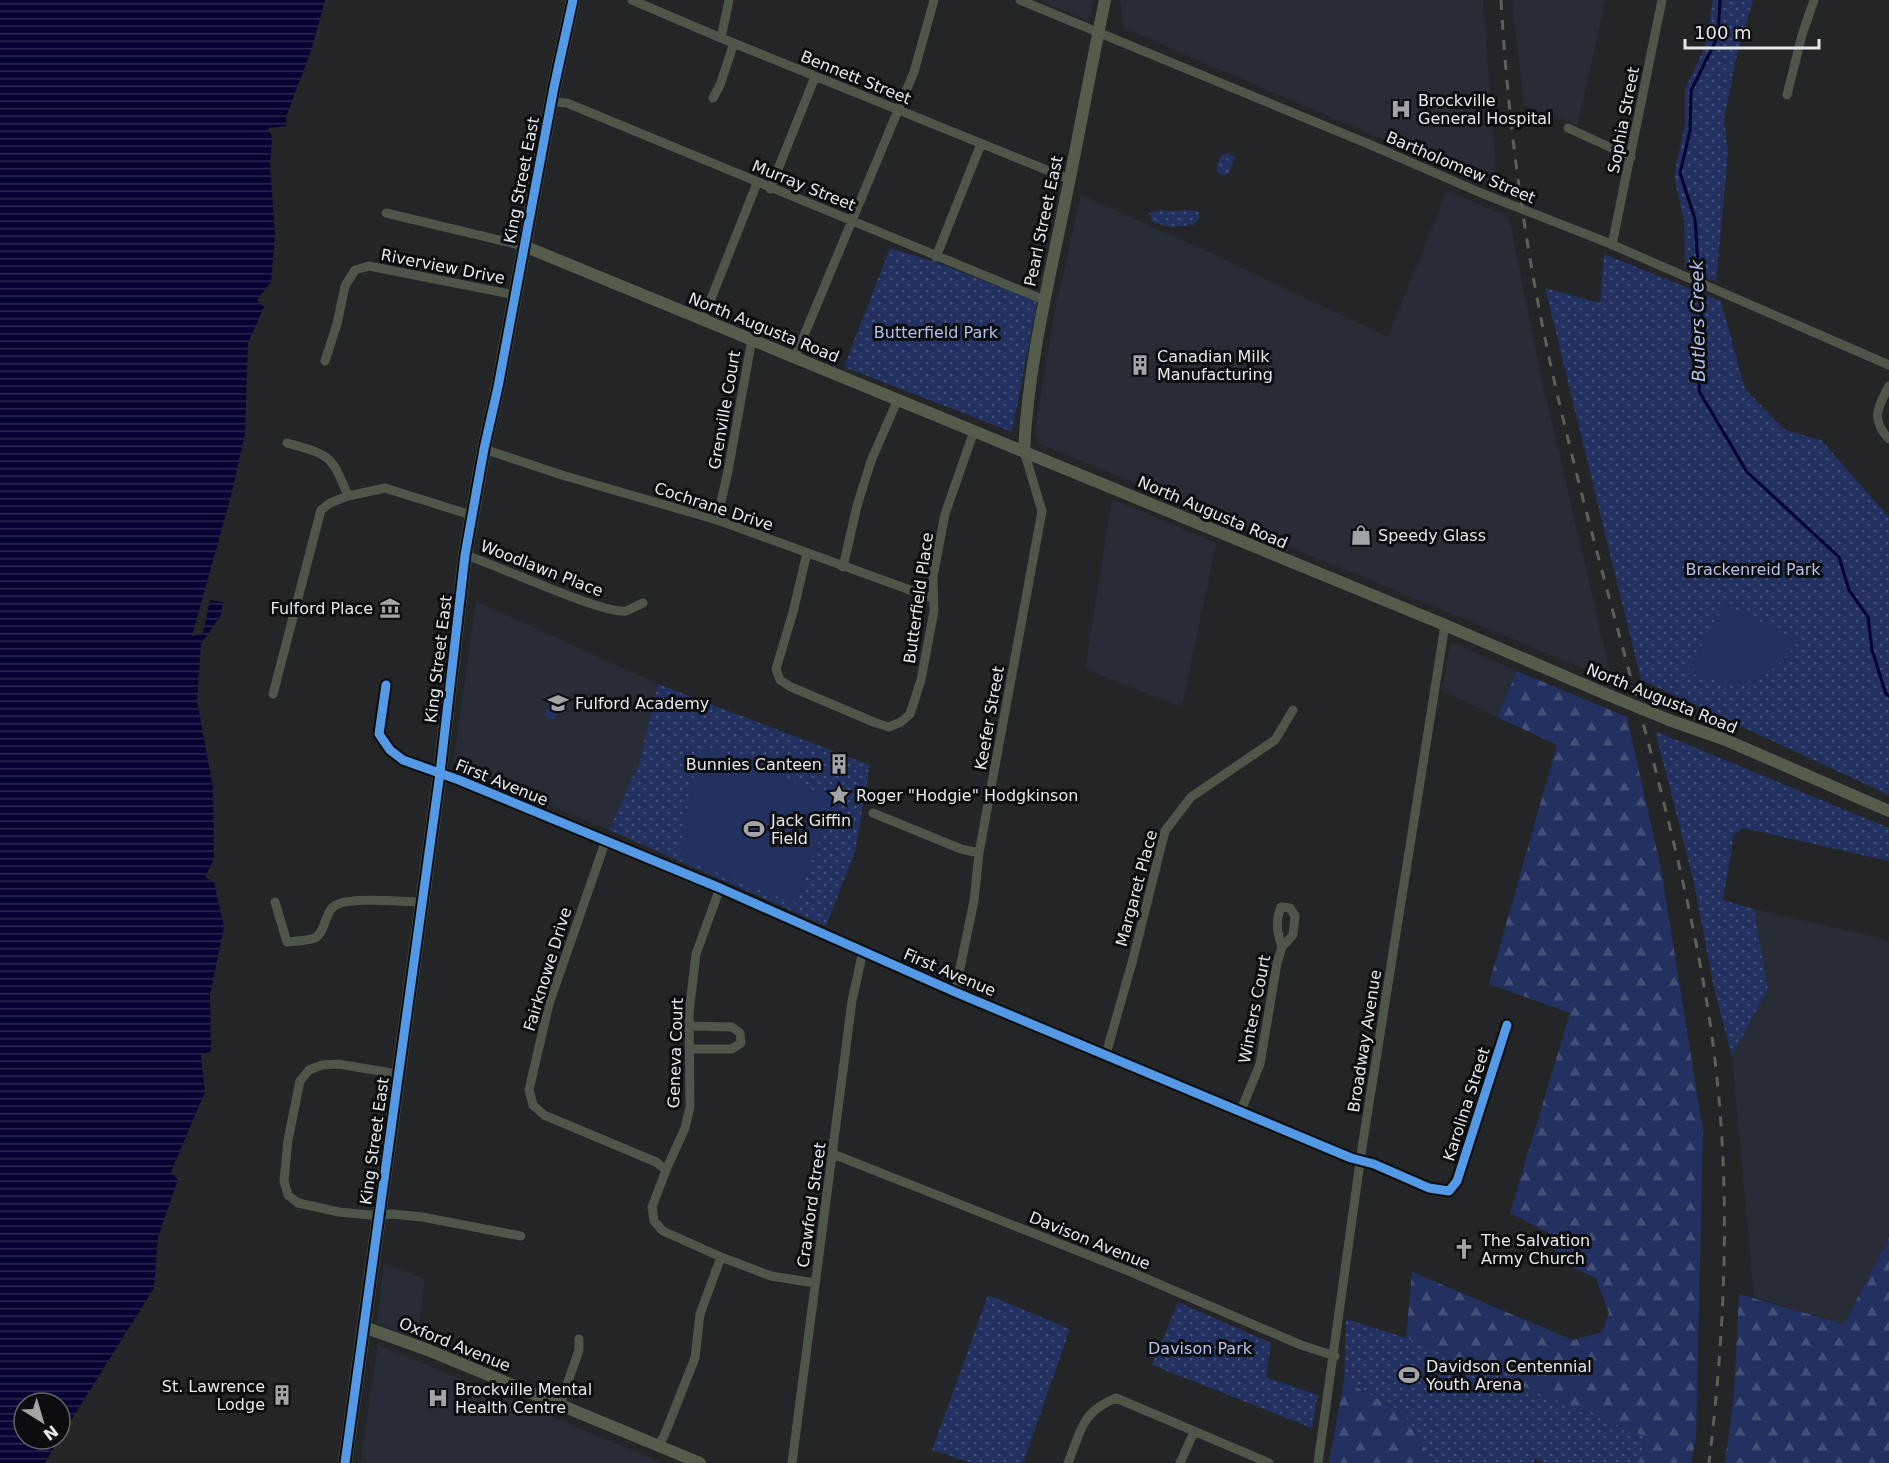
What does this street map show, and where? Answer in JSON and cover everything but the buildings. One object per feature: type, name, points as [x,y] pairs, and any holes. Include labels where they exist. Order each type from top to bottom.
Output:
[{"type":"main road","name":"King Street East","points":[[345,1463],[440,772],[471,515],[573,0]]},
{"type":"main road","name":"Pearl Street East","points":[[1024,451],[1026,407],[1044,300],[1105,0]]},
{"type":"main road","name":"North Augusta Road","points":[[524,246],[1445,625],[1669,720],[1726,740],[1889,811]]},
{"type":"main road","name":"Oxford Avenue","points":[[364,1327],[428,1350],[700,1463]]},
{"type":"street","name":"Bennett Street","points":[[632,0],[815,77],[1069,179]]},
{"type":"street","points":[[721,38],[729,0]]},
{"type":"street","points":[[795,357],[914,72],[934,0]]},
{"type":"street","name":"Bartholomew Street","points":[[1020,0],[1481,193],[1691,278],[1889,365]]},
{"type":"street","name":"Sophia Street","points":[[1612,245],[1662,0]]},
{"type":"street","points":[[1787,95],[1802,35],[1814,0]]},
{"type":"street","points":[[712,98],[720,85],[734,43]]},
{"type":"street","points":[[770,189],[815,77]]},
{"type":"street","name":"Murray Street","points":[[552,102],[567,103],[770,189],[1044,300]]},
{"type":"street","points":[[1568,128],[1631,157]]},
{"type":"street","points":[[936,257],[981,144]]},
{"type":"street","points":[[703,319],[757,183]]},
{"type":"street","points":[[386,213],[524,246]]},
{"type":"street","name":"Riverview Drive","points":[[325,361],[337,324],[345,286],[355,270],[369,266],[515,295]]},
{"type":"street","name":"Grenville Court","points":[[717,520],[752,339]]},
{"type":"street","points":[[1889,386],[1877,415],[1879,429],[1889,439]]},
{"type":"street","points":[[843,567],[857,506],[871,461],[898,399]]},
{"type":"street","name":"Butterfield Place","points":[[807,553],[776,669],[780,680],[791,687],[876,723],[889,727],[901,722],[910,714],[921,680],[934,611],[933,577],[945,514],[974,431]]},
{"type":"street","points":[[287,443],[321,453],[330,459],[348,496]]},
{"type":"street","name":"Cochrane Drive","points":[[484,449],[562,475],[717,520],[932,598]]},
{"type":"street","name":"Keefer Street","points":[[955,992],[974,901],[979,853],[1041,511],[1024,451]]},
{"type":"street","points":[[273,694],[321,510],[330,503],[348,496],[385,488],[471,515]]},
{"type":"street","name":"Woodlawn Place","points":[[465,555],[595,605],[625,611],[643,603]]},
{"type":"street","name":"Broadway Avenue","points":[[1318,1463],[1335,1356],[1360,1161],[1445,625]]},
{"type":"street","name":"First Avenue","points":[[386,685],[379,734],[390,750],[403,760],[440,772],[606,840],[955,992],[1360,1161],[1374,1164],[1429,1188],[1450,1190]]},
{"type":"street","name":"Margaret Place","points":[[1106,1054],[1165,831],[1191,797],[1275,740],[1293,710]]},
{"type":"street","points":[[873,813],[961,849],[979,853]]},
{"type":"street","name":"Fairknowe Drive","points":[[606,840],[549,1004],[529,1090],[533,1105],[544,1115],[656,1162],[666,1170]]},
{"type":"street","name":"Geneva Court","points":[[720,888],[696,954],[689,1013],[690,1107],[684,1128],[652,1207],[654,1221],[663,1231],[721,1257],[771,1276],[815,1283]]},
{"type":"street","points":[[275,902],[287,942],[312,939],[318,936],[330,911],[339,904],[374,900],[422,902]]},
{"type":"street","name":"Winters Court","points":[[1241,1110],[1260,1064],[1276,963],[1282,947]]},
{"type":"street","name":"Crawford Street","points":[[792,1463],[852,1001],[863,951]]},
{"type":"street","name":"Karolina Street","points":[[1450,1190],[1457,1181],[1507,1025]]},
{"type":"street","points":[[690,1026],[732,1027],[740,1033],[741,1043],[732,1049],[690,1050]]},
{"type":"street","points":[[398,1074],[338,1064],[322,1065],[309,1070],[300,1081],[288,1140],[284,1181],[288,1195],[297,1203],[339,1212],[422,1217],[522,1236]]},
{"type":"street","name":"Davison Avenue","points":[[833,1154],[1131,1272],[1301,1346],[1335,1356]]},
{"type":"street","points":[[658,1446],[695,1358],[700,1314],[721,1257]]},
{"type":"street","points":[[560,1405],[579,1350],[579,1339]]},
{"type":"street","points":[[1068,1463],[1087,1415],[1099,1405],[1116,1398],[1269,1463]]},
{"type":"street","points":[[1180,1463],[1194,1432]]},
{"type":"shaded area","points":[[0,0],[325,0],[312,48],[286,117],[287,126],[268,128],[272,137],[270,166],[275,234],[271,282],[257,300],[264,307],[248,343],[245,434],[231,496],[192,636],[203,633],[210,600],[223,602],[221,615],[201,644],[197,701],[213,787],[214,859],[205,877],[214,882],[224,927],[210,995],[211,1051],[201,1055],[205,1092],[171,1172],[178,1180],[158,1237],[154,1288],[72,1419],[72,1391],[12,1391],[12,1451],[52,1451],[45,1463],[0,1463]]},
{"type":"shaded area","points":[[1040,0],[1094,0],[1089,21]]},
{"type":"shaded area","name":"Brockville General Hospital","points":[[1120,0],[1483,0],[1497,189],[1124,28]]},
{"type":"shaded area","points":[[1512,0],[1606,0],[1577,125],[1524,105]]},
{"type":"shaded area","points":[[1447,190],[1509,218],[1539,367],[1612,680],[1038,443],[1034,435],[1053,320],[1081,195],[1388,337]]},
{"type":"shaded area","points":[[1112,499],[1216,543],[1182,707],[1085,669]]},
{"type":"shaded area","name":"Fulford Academy","points":[[476,601],[658,684],[639,764],[609,830],[453,765]]},
{"type":"shaded area","points":[[1451,642],[1517,671],[1497,717],[1442,691]]},
{"type":"shaded area","points":[[1754,909],[1889,940],[1889,1238],[1844,1324],[1754,1297],[1732,1056],[1768,989]]},
{"type":"shaded area","points":[[384,1264],[425,1279],[417,1339],[377,1323]]},
{"type":"shaded area","name":"Brockville Mental Health Centre","points":[[378,1345],[663,1463],[360,1463]]},
{"type":"green space","points":[[1713,0],[1753,0],[1737,55],[1724,119],[1728,153],[1716,282],[1685,268],[1684,220],[1674,176],[1685,124],[1685,89],[1705,47]]},
{"type":"green space","points":[[1228,153],[1235,157],[1229,173],[1223,176],[1217,172],[1217,164],[1222,155]]},
{"type":"green space","points":[[1162,210],[1199,212],[1200,218],[1193,225],[1171,227],[1152,222],[1149,213]]},
{"type":"green space","name":"Butterfield Park","points":[[890,248],[938,263],[1037,302],[1012,432],[844,367]]},
{"type":"green space","name":"Brackenreid Park","points":[[1604,254],[1721,301],[1745,389],[1785,430],[1821,440],[1889,517],[1889,795],[1641,680],[1545,288],[1600,303]]},
{"type":"green space","points":[[1725,604],[1799,641],[1774,668],[1749,681],[1722,681],[1687,672]]},
{"type":"green space","points":[[1517,671],[1627,717],[1661,869],[1703,1131],[1696,1438],[1691,1463],[1638,1463],[1646,1437],[1406,1338],[1412,1272],[1573,1340],[1602,1332],[1609,1313],[1596,1278],[1553,1258],[1560,1239],[1510,1213],[1570,1013],[1489,984],[1557,745],[1497,717]]},
{"type":"green space","points":[[658,684],[870,765],[855,852],[826,926],[609,830],[639,764]]},
{"type":"green space","points":[[554,693],[564,698],[554,720],[544,716]]},
{"type":"green space","points":[[1655,731],[1889,828],[1889,861],[1743,828],[1734,835],[1723,900],[1754,909],[1768,989],[1732,1056],[1714,988],[1693,878]]},
{"type":"green space","name":"Jack Giffin Field","points":[[704,745],[830,797],[832,807],[795,904],[684,859],[680,851],[690,790]]},
{"type":"green space","points":[[1889,1238],[1889,1463],[1725,1463],[1734,1394],[1739,1294],[1844,1324]]},
{"type":"green space","points":[[988,1295],[1070,1329],[1023,1463],[972,1463],[932,1450]]},
{"type":"green space","name":"Davison Park","points":[[1178,1302],[1271,1343],[1266,1377],[1318,1395],[1312,1428],[1152,1365]]},
{"type":"green space","points":[[1346,1319],[1406,1338],[1646,1437],[1638,1463],[1544,1463],[1535,1459],[1533,1463],[1434,1463],[1404,1414],[1344,1380]]},
{"type":"green space","points":[[1344,1380],[1404,1414],[1434,1463],[1329,1463]]},
{"type":"waterway","name":"Butlers Creek","points":[[1699,279],[1695,219],[1680,173],[1690,131],[1691,91],[1718,36],[1720,0]]},
{"type":"waterway","name":"Butlers Creek","points":[[1700,286],[1702,318],[1699,391],[1747,472],[1839,557],[1849,590],[1868,617],[1872,650],[1886,694],[1889,696]]},
{"type":"railway","points":[[1501,0],[1515,157],[1530,260],[1550,363],[1678,860],[1709,1016],[1716,1072],[1724,1184],[1720,1351],[1709,1463]]},
{"type":"cycle path","points":[[345,1463],[440,773],[465,555],[554,87],[573,0]]},
{"type":"cycle path","points":[[386,685],[379,734],[390,750],[403,760],[459,780],[720,888],[955,992],[1351,1158],[1374,1164],[1429,1188],[1449,1191],[1457,1181],[1507,1025]]},
{"type":"place","name":"Brockville General Hospital","points":[[1401,109]]},
{"type":"place","name":"Canadian Milk Manufacturing","points":[[1140,365]]},
{"type":"place","name":"Speedy Glass","points":[[1361,535]]},
{"type":"place","name":"Fulford Place","points":[[390,608]]},
{"type":"place","name":"Fulford Academy","points":[[558,703]]},
{"type":"place","name":"Bunnies Canteen","points":[[839,764]]},
{"type":"place","name":"Roger \"Hodgie\" Hodgkinson","points":[[839,795]]},
{"type":"place","name":"Jack Giffin Field","points":[[754,829]]},
{"type":"place","name":"The Salvation Army Church","points":[[1464,1249]]},
{"type":"place","name":"Davidson Centennial Youth Arena","points":[[1409,1375]]},
{"type":"place","name":"St. Lawrence Lodge","points":[[282,1395]]},
{"type":"place","name":"Brockville Mental Health Centre","points":[[438,1398]]}]
